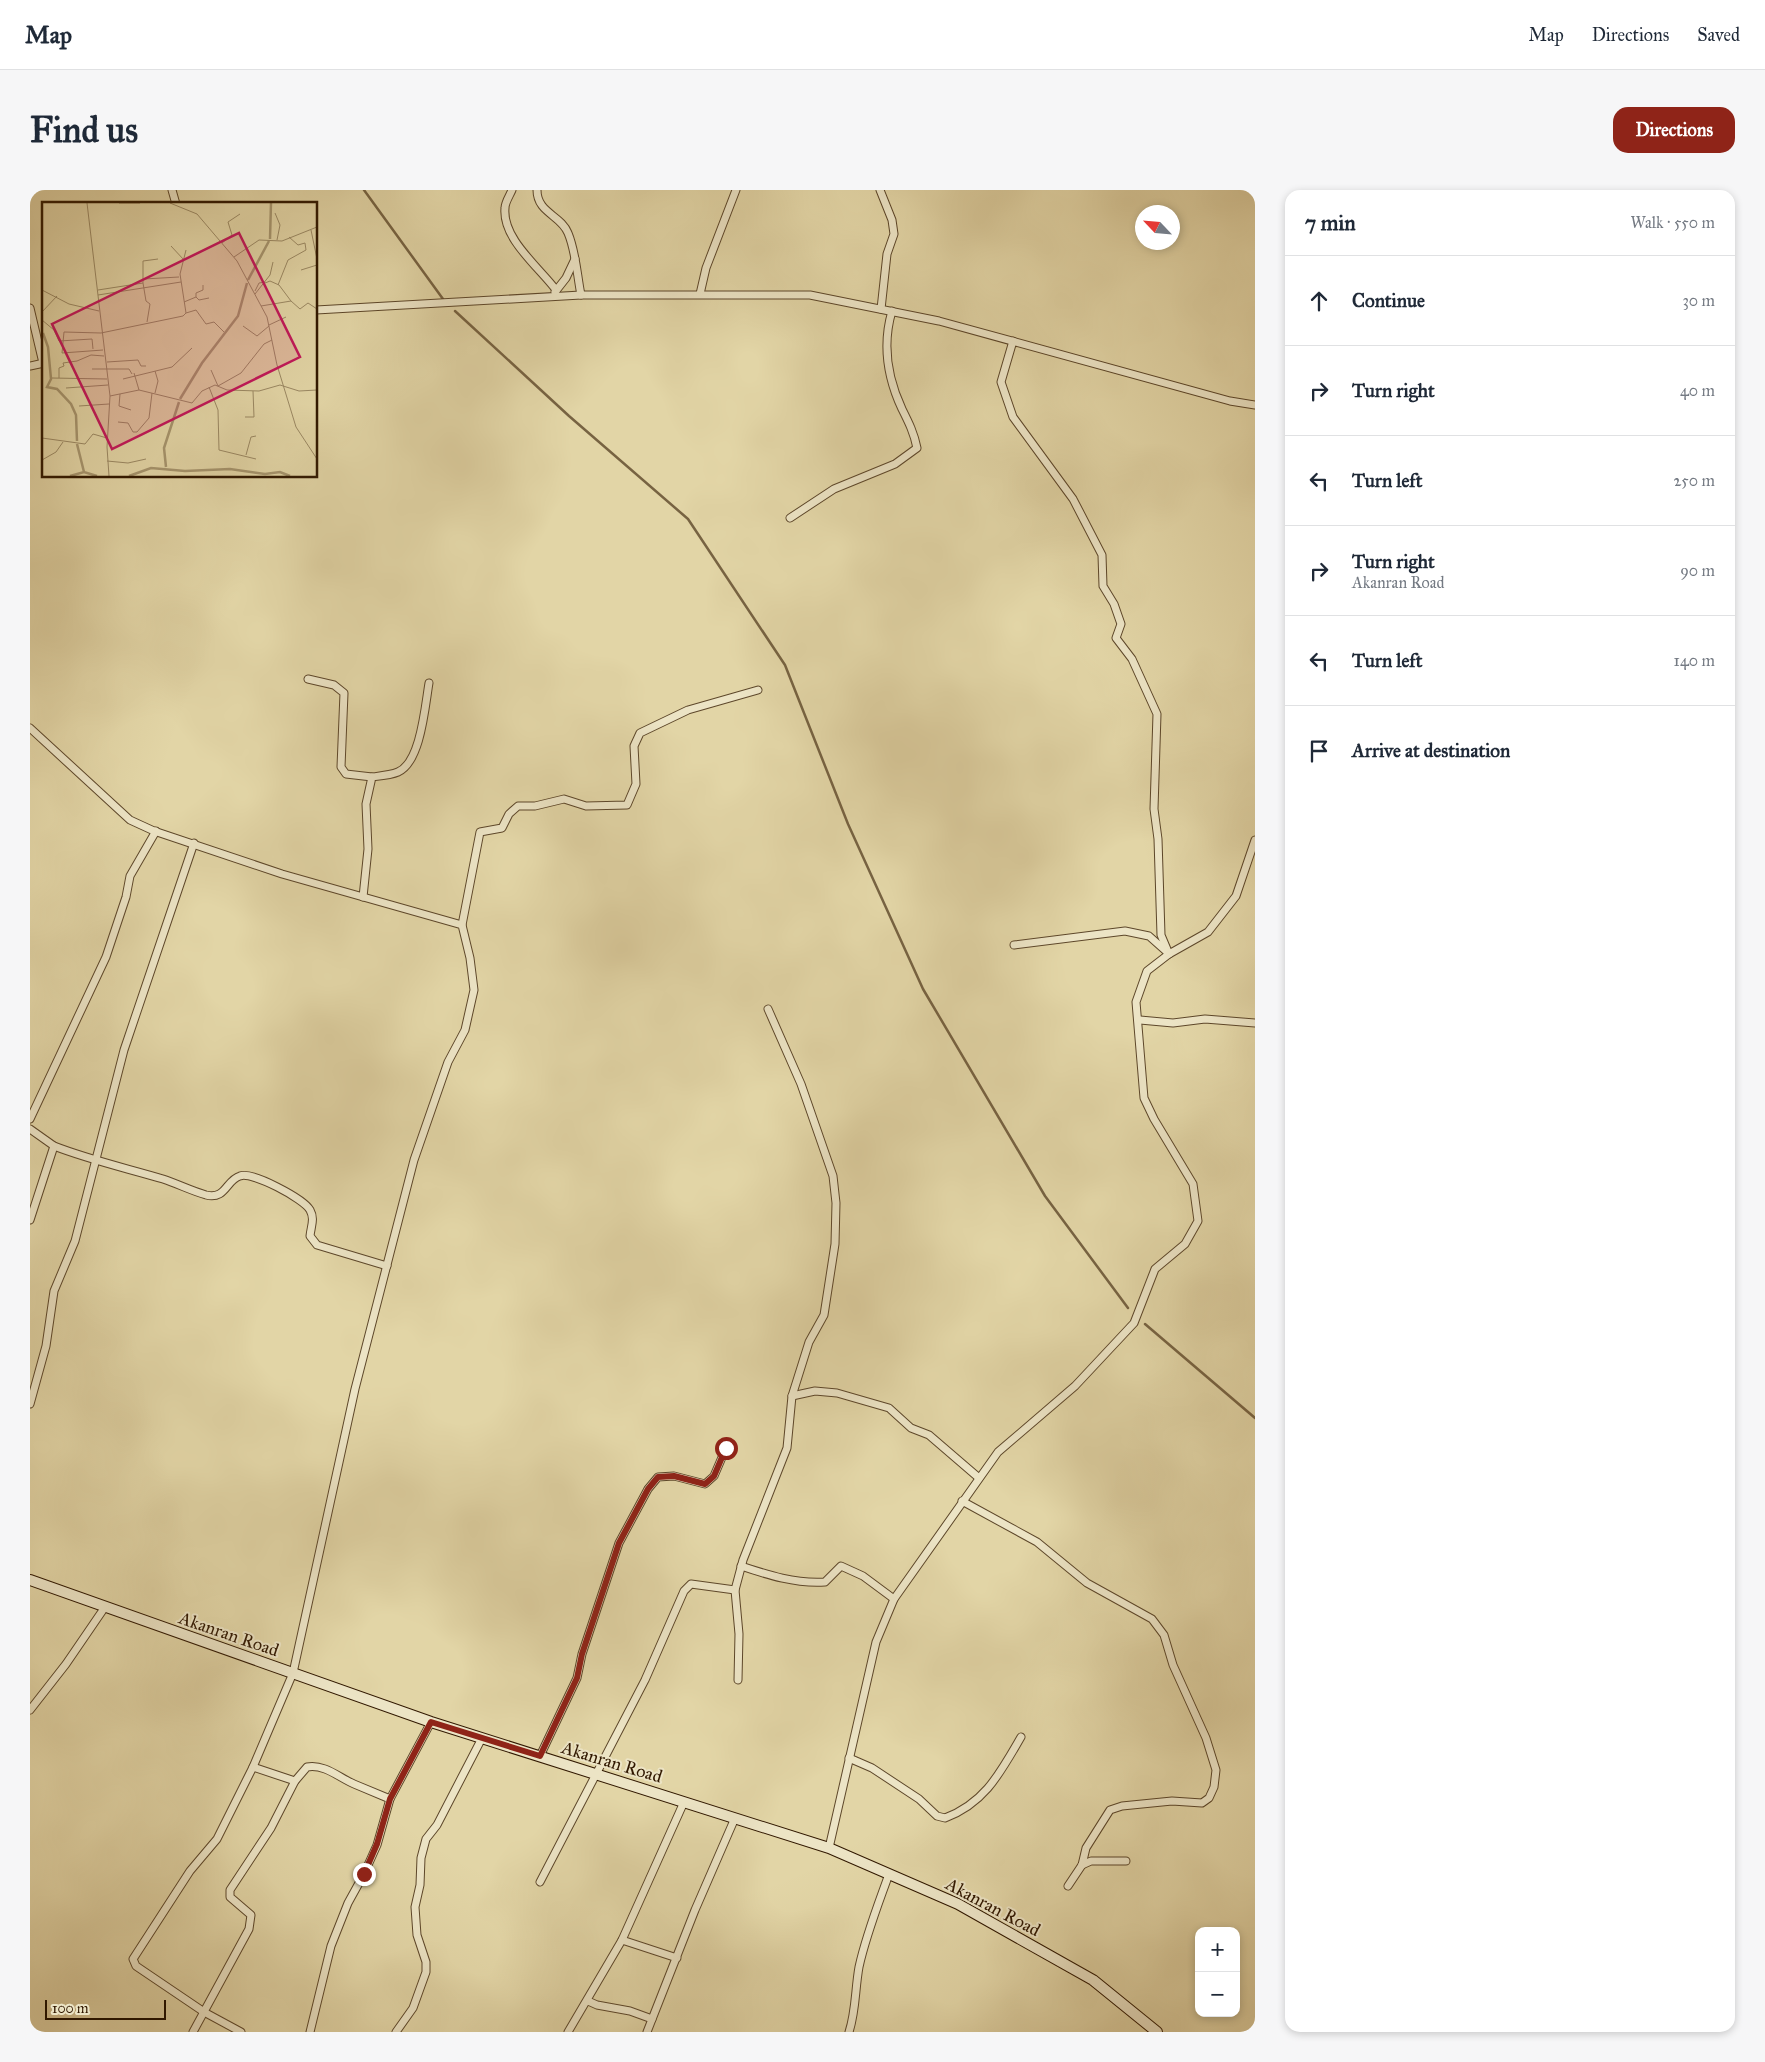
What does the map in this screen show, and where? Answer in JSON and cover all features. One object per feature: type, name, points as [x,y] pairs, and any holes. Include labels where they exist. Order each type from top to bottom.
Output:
[{"type":"main road","name":"Akanran Road","points":[[30,1580],[431,1722],[829,1848],[958,1904],[1093,1980],[1157,2032]]},
{"type":"street","points":[[512,190],[505,207],[506,223],[534,268],[548,279],[554,294]]},
{"type":"street","points":[[537,190],[537,198],[544,210],[568,232],[581,295]]},
{"type":"street","points":[[700,294],[706,268],[736,190]]},
{"type":"street","points":[[880,190],[892,220],[894,234],[887,254],[881,309]]},
{"type":"street","points":[[554,294],[566,278],[575,259]]},
{"type":"street","points":[[318,310],[554,294],[810,295],[939,321],[1230,402],[1255,405]]},
{"type":"street","points":[[30,308],[42,359]]},
{"type":"street","points":[[790,518],[834,490],[894,464],[917,448],[913,427],[902,408],[893,384],[885,352],[887,327],[892,311]]},
{"type":"street","points":[[1013,341],[1000,382],[1012,417],[1073,499],[1102,555],[1103,586],[1114,604],[1121,624],[1116,638],[1132,659],[1157,714],[1154,810],[1158,839],[1161,936],[1169,954]]},
{"type":"street","points":[[308,679],[334,685],[344,692],[341,767],[346,774],[372,777],[398,772],[407,766],[418,743],[429,683]]},
{"type":"street","points":[[241,2032],[204,2012],[136,1966],[133,1959],[172,1898],[217,1839],[253,1767],[293,1673],[355,1389],[414,1160],[448,1062],[465,1030],[474,990],[470,958],[462,925],[480,832],[502,828],[509,814],[518,806],[535,806],[564,799],[586,806],[627,805],[636,784],[634,746],[640,733],[688,710],[758,690]]},
{"type":"street","points":[[32,731],[130,820],[156,831],[282,874],[462,925]]},
{"type":"street","points":[[363,897],[368,849],[366,804],[372,777]]},
{"type":"street","points":[[30,1119],[106,957],[126,897],[130,876],[156,831]]},
{"type":"street","points":[[829,1848],[876,1642],[894,1599],[998,1452],[1075,1386],[1134,1323],[1155,1269],[1185,1244],[1198,1221],[1193,1184],[1154,1119],[1144,1098],[1140,1020],[1136,1002],[1147,971],[1169,954],[1208,932],[1236,896],[1255,840]]},
{"type":"street","points":[[30,1404],[46,1346],[54,1291],[75,1241],[124,1050],[194,843]]},
{"type":"street","points":[[1014,945],[1124,931],[1149,936],[1169,954]]},
{"type":"street","points":[[738,1680],[739,1634],[735,1590],[741,1566],[787,1448],[792,1396],[809,1342],[824,1315],[834,1244],[836,1203],[833,1176],[801,1084],[768,1009]]},
{"type":"street","points":[[1140,1020],[1173,1023],[1205,1020],[1255,1023]]},
{"type":"street","points":[[30,1129],[54,1146],[95,1161],[216,1196],[224,1192],[238,1176],[247,1174],[272,1184],[309,1208],[313,1220],[310,1236],[317,1245],[387,1266]]},
{"type":"street","points":[[30,1220],[54,1146]]},
{"type":"street","points":[[792,1396],[815,1391],[837,1393],[889,1408],[911,1428],[929,1434],[979,1478]]},
{"type":"street","points":[[540,1756],[577,1678],[582,1654],[619,1543],[648,1489],[658,1477],[674,1476],[705,1484],[714,1476],[726,1448]]},
{"type":"street","points":[[962,1501],[1038,1542],[1086,1583],[1152,1619],[1164,1635],[1173,1665],[1206,1738],[1216,1770],[1214,1787],[1209,1798],[1202,1802],[1172,1801],[1122,1806],[1110,1810],[1086,1848],[1082,1865],[1068,1886]]},
{"type":"street","points":[[741,1566],[775,1577],[815,1582],[825,1582],[840,1566],[863,1576],[894,1599]]},
{"type":"street","points":[[540,1882],[645,1680],[684,1591],[692,1584],[735,1590]]},
{"type":"street","points":[[30,1710],[105,1607]]},
{"type":"street","points":[[310,2032],[331,1946],[348,1902],[364,1874],[377,1844],[390,1799],[431,1722]]},
{"type":"street","points":[[849,1758],[872,1768],[919,1799],[937,1816],[944,1818],[964,1810],[987,1791],[1021,1737]]},
{"type":"street","points":[[396,2032],[413,2008],[426,1972],[426,1962],[418,1935],[415,1907],[420,1885],[421,1858],[426,1839],[437,1825],[482,1738]]},
{"type":"street","points":[[193,2032],[249,1929],[251,1915],[230,1897],[230,1890],[271,1828],[295,1781],[307,1766],[316,1766],[390,1799]]},
{"type":"street","points":[[253,1767],[295,1781]]},
{"type":"street","points":[[568,2032],[622,1940],[684,1802]]},
{"type":"street","points":[[647,2032],[695,1910],[735,1818]]},
{"type":"street","points":[[1082,1865],[1091,1861],[1126,1861]]},
{"type":"street","points":[[849,2032],[854,2017],[859,1969],[870,1924],[889,1874]]},
{"type":"street","points":[[622,1940],[677,1958]]},
{"type":"street","points":[[588,2000],[597,2005],[630,2011],[652,2019]]},
{"type":"waterway","points":[[364,190],[443,299]]},
{"type":"waterway","points":[[455,311],[569,416],[688,519],[785,665],[848,824],[923,989],[1045,1196],[1128,1308]]},
{"type":"waterway","points":[[1145,1324],[1255,1418]]},
{"type":"route","points":[[364,1874],[377,1844],[381,1824],[390,1799],[431,1722],[540,1756],[577,1678],[582,1654],[619,1543],[648,1489],[658,1477],[674,1476],[705,1484],[714,1476],[726,1448]]}]
